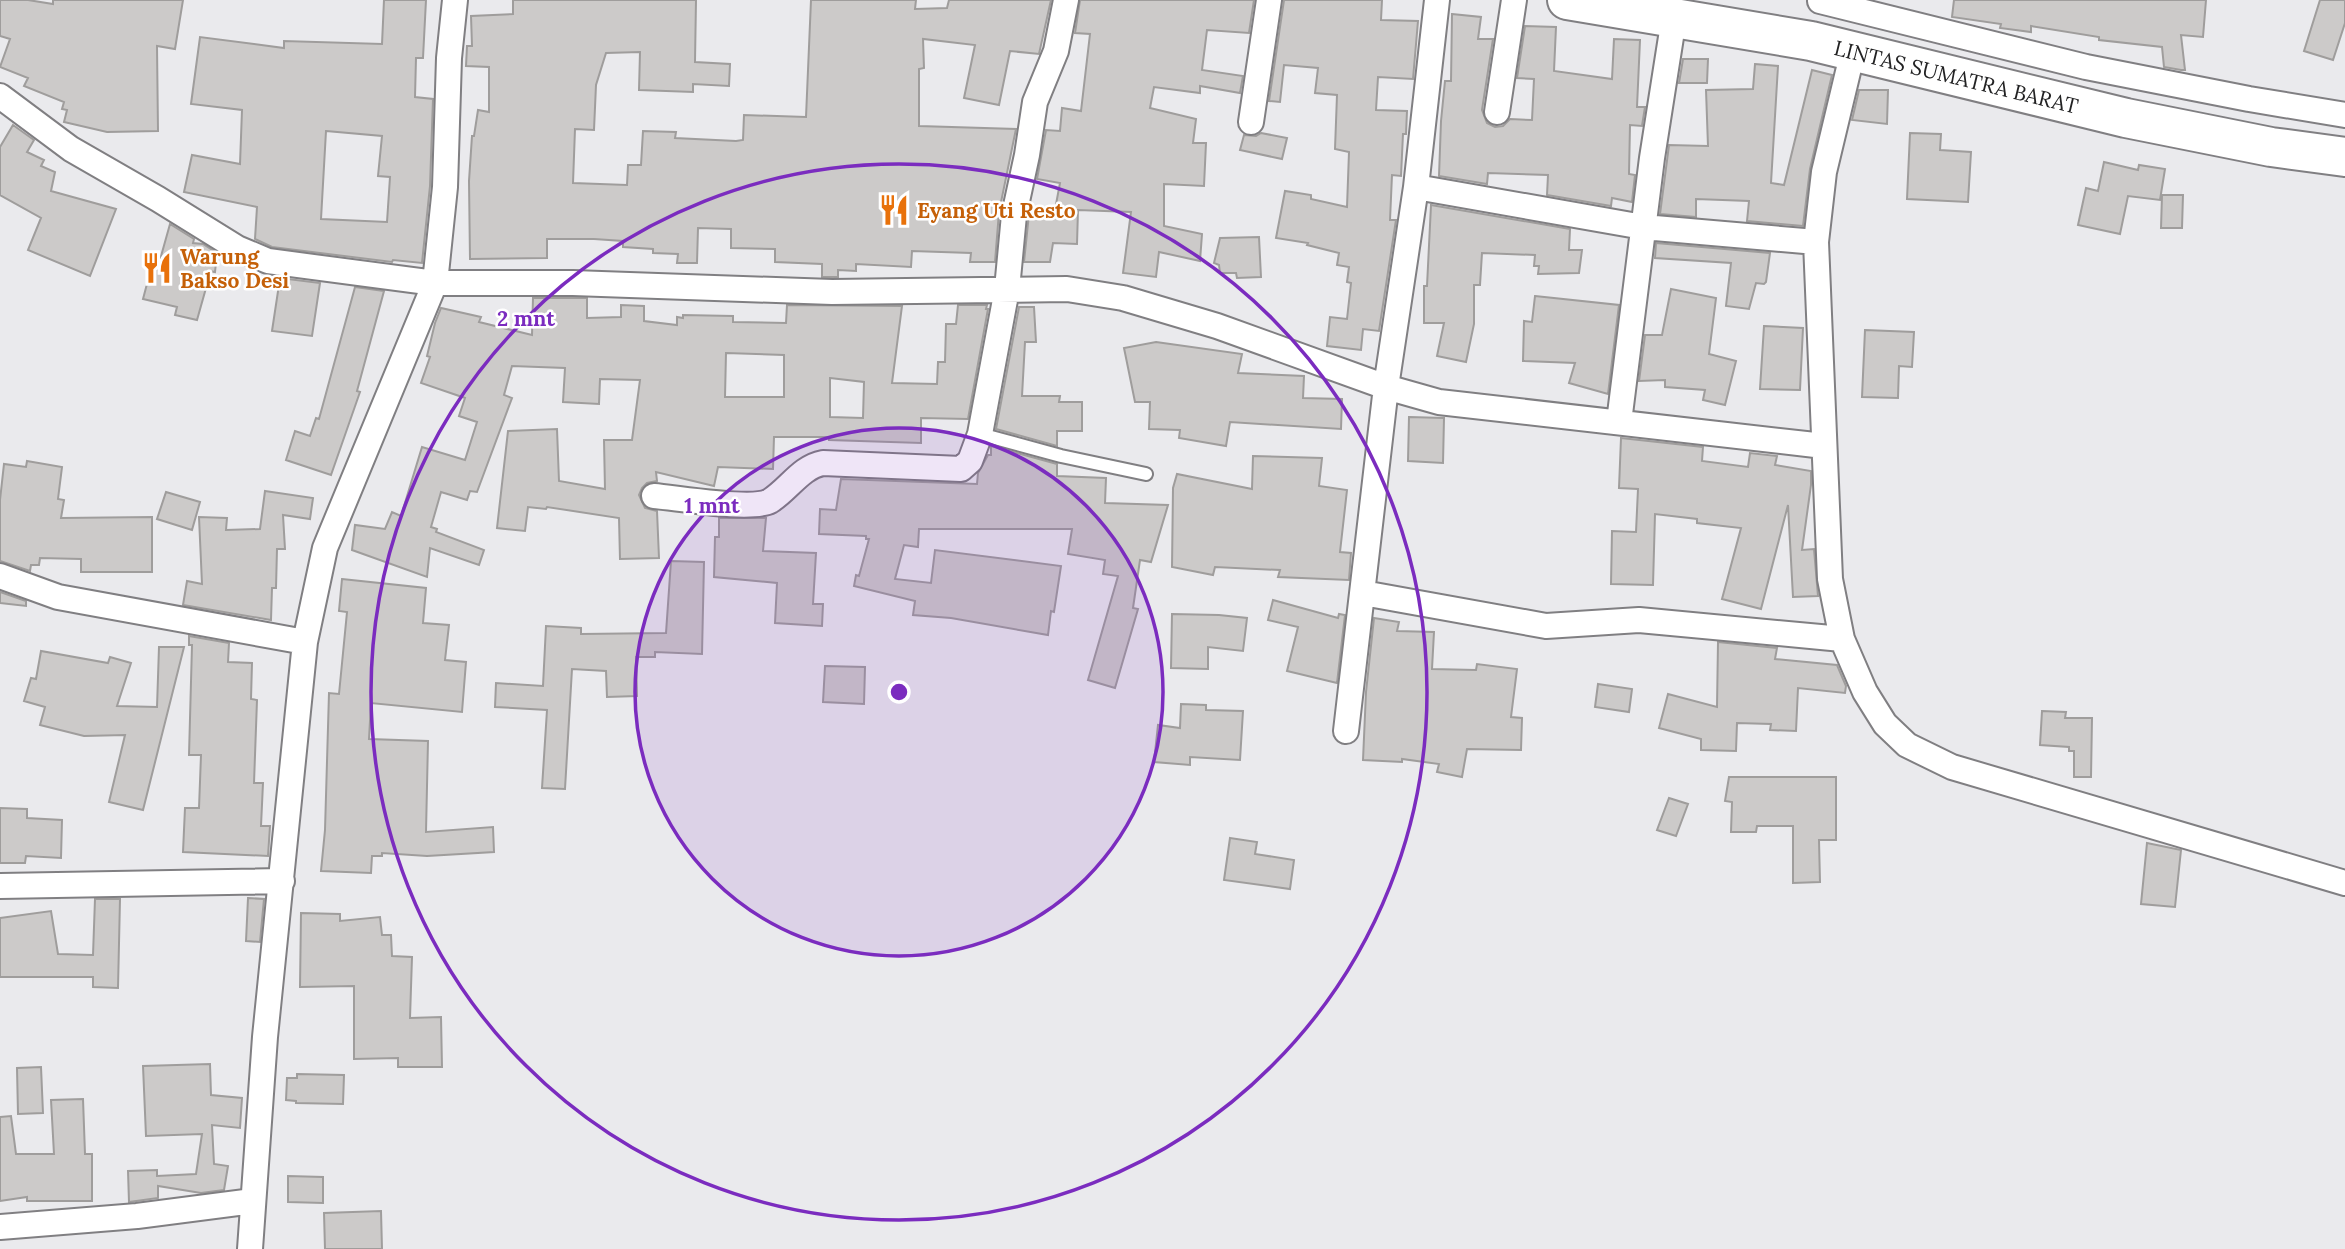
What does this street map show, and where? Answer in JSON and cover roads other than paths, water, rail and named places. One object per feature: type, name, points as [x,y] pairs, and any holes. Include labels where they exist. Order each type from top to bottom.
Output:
[{"type":"highway","name":"LINTAS SUMATRA BARAT","points":[[1567,0],[1811,41],[2126,118],[2271,147],[2345,157]]},
{"type":"street","points":[[250,1249],[265,1037],[304,642],[325,548],[435,283],[445,187],[449,58],[455,0]]},
{"type":"street","points":[[654,496],[741,505],[766,503],[784,491],[810,466],[823,463],[961,470],[970,461],[980,434],[1007,289],[1014,215],[1035,102],[1056,51],[1066,0]]},
{"type":"street","points":[[1251,122],[1269,0]]},
{"type":"street","points":[[1346,731],[1386,387],[1416,187],[1437,0]]},
{"type":"street","points":[[1497,112],[1514,0]]},
{"type":"street","points":[[1811,41],[1820,1],[2087,67],[2345,115]]},
{"type":"street","points":[[1619,422],[1643,227],[1674,18]]},
{"type":"street","points":[[1853,51],[1824,172],[1816,242],[1830,579],[1842,639],[1865,692],[1885,724],[1907,745],[1952,767],[2345,883]]},
{"type":"street","points":[[0,96],[71,149],[237,248],[268,261],[435,283],[573,283],[832,292],[1066,289],[1123,298],[1217,326],[1386,387],[1439,402],[1824,446]]},
{"type":"street","points":[[1416,187],[1643,227],[1816,242]]},
{"type":"street","points":[[0,576],[58,597],[304,642]]},
{"type":"street","points":[[1363,593],[1546,626],[1639,620],[1842,639]]},
{"type":"street","points":[[0,886],[282,881]]},
{"type":"street","points":[[0,1227],[137,1216],[253,1200]]},
{"type":"lane","points":[[980,434],[1061,456],[1146,474]]},
{"type":"place","name":"Eyang Uti Resto","points":[[894,210]]},
{"type":"place","name":"Warung Bakso Desi","points":[[157,268]]}]
